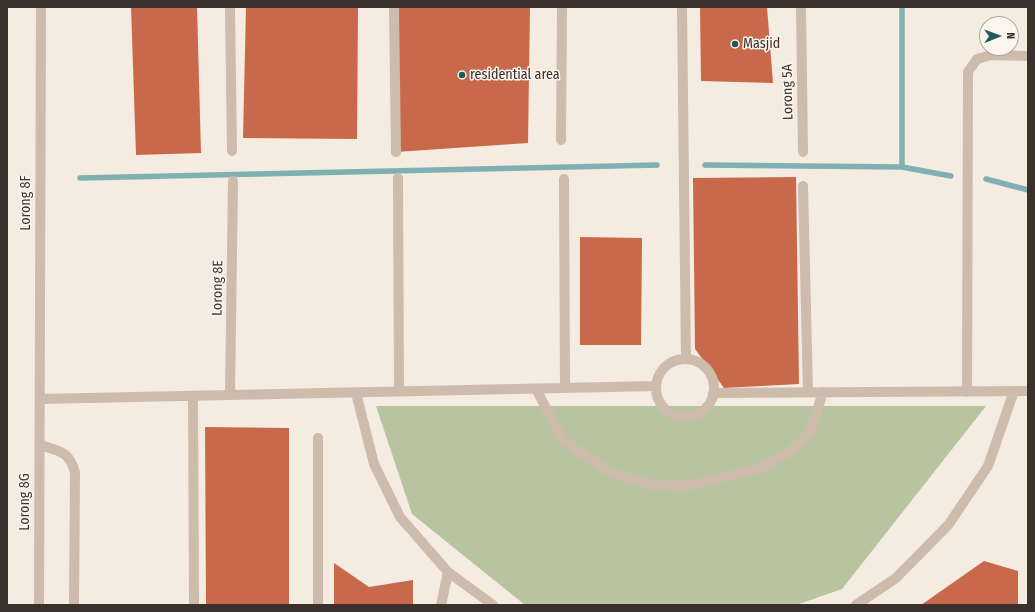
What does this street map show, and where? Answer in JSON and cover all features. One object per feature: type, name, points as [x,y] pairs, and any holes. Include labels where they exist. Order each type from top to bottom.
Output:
[{"type":"street","name":"Lorong 8F","points":[[40,399],[41,7]]},
{"type":"street","points":[[230,7],[232,151]]},
{"type":"street","points":[[394,7],[396,152]]},
{"type":"street","points":[[560,140],[562,7]]},
{"type":"street","points":[[682,7],[686,358]]},
{"type":"street","name":"Lorong 5A","points":[[801,7],[803,152]]},
{"type":"street","points":[[966,392],[968,72],[977,59],[992,55],[1028,56]]},
{"type":"street","points":[[398,178],[398,392]]},
{"type":"street","points":[[564,179],[565,388]]},
{"type":"street","name":"Lorong 8E","points":[[230,395],[233,181]]},
{"type":"street","points":[[803,186],[808,392]]},
{"type":"street","points":[[686,358],[700,363],[710,374],[713,383],[713,393],[704,409],[696,415],[676,416],[661,404],[657,396],[656,386],[658,377],[669,363],[686,358]]},
{"type":"street","points":[[40,399],[656,386]]},
{"type":"street","points":[[536,388],[563,440],[611,473],[654,485],[686,486],[758,469],[791,451],[810,433],[824,392]]},
{"type":"street","points":[[713,393],[1028,391]]},
{"type":"street","points":[[356,392],[374,464],[400,517],[448,572],[493,605]]},
{"type":"street","points":[[856,605],[896,578],[949,524],[988,466],[1014,392]]},
{"type":"street","points":[[193,396],[194,605]]},
{"type":"street","name":"Lorong 8G","points":[[39,605],[40,399]]},
{"type":"street","points":[[318,438],[318,605]]},
{"type":"street","points":[[40,445],[64,452],[72,460],[75,472],[74,605]]},
{"type":"street","points":[[441,605],[448,572]]},
{"type":"green space","points":[[376,406],[986,406],[842,589],[796,605],[525,605],[412,514]]},
{"type":"building","points":[[131,7],[197,7],[201,153],[136,155]]},
{"type":"building","points":[[246,7],[358,7],[357,139],[243,138]]},
{"type":"building","name":"residential area","points":[[394,7],[530,7],[528,143],[396,152]]},
{"type":"building","name":"Masjid","points":[[700,7],[767,7],[773,83],[701,81]]},
{"type":"building","points":[[796,177],[799,384],[724,388],[695,349],[693,178]]},
{"type":"building","points":[[580,237],[642,238],[641,345],[580,345]]},
{"type":"building","points":[[205,427],[289,428],[289,605],[206,605]]},
{"type":"building","points":[[984,561],[1018,571],[1018,605],[921,605]]},
{"type":"building","points":[[334,563],[369,587],[413,580],[413,605],[334,605]]},
{"type":"waterway","points":[[902,7],[902,167]]},
{"type":"waterway","points":[[80,178],[657,165]]},
{"type":"waterway","points":[[705,165],[902,167],[951,176]]},
{"type":"waterway","points":[[986,179],[1028,190]]},
{"type":"place","name":"Masjid","points":[[735,44]]},
{"type":"place","name":"residential area","points":[[462,75]]}]
